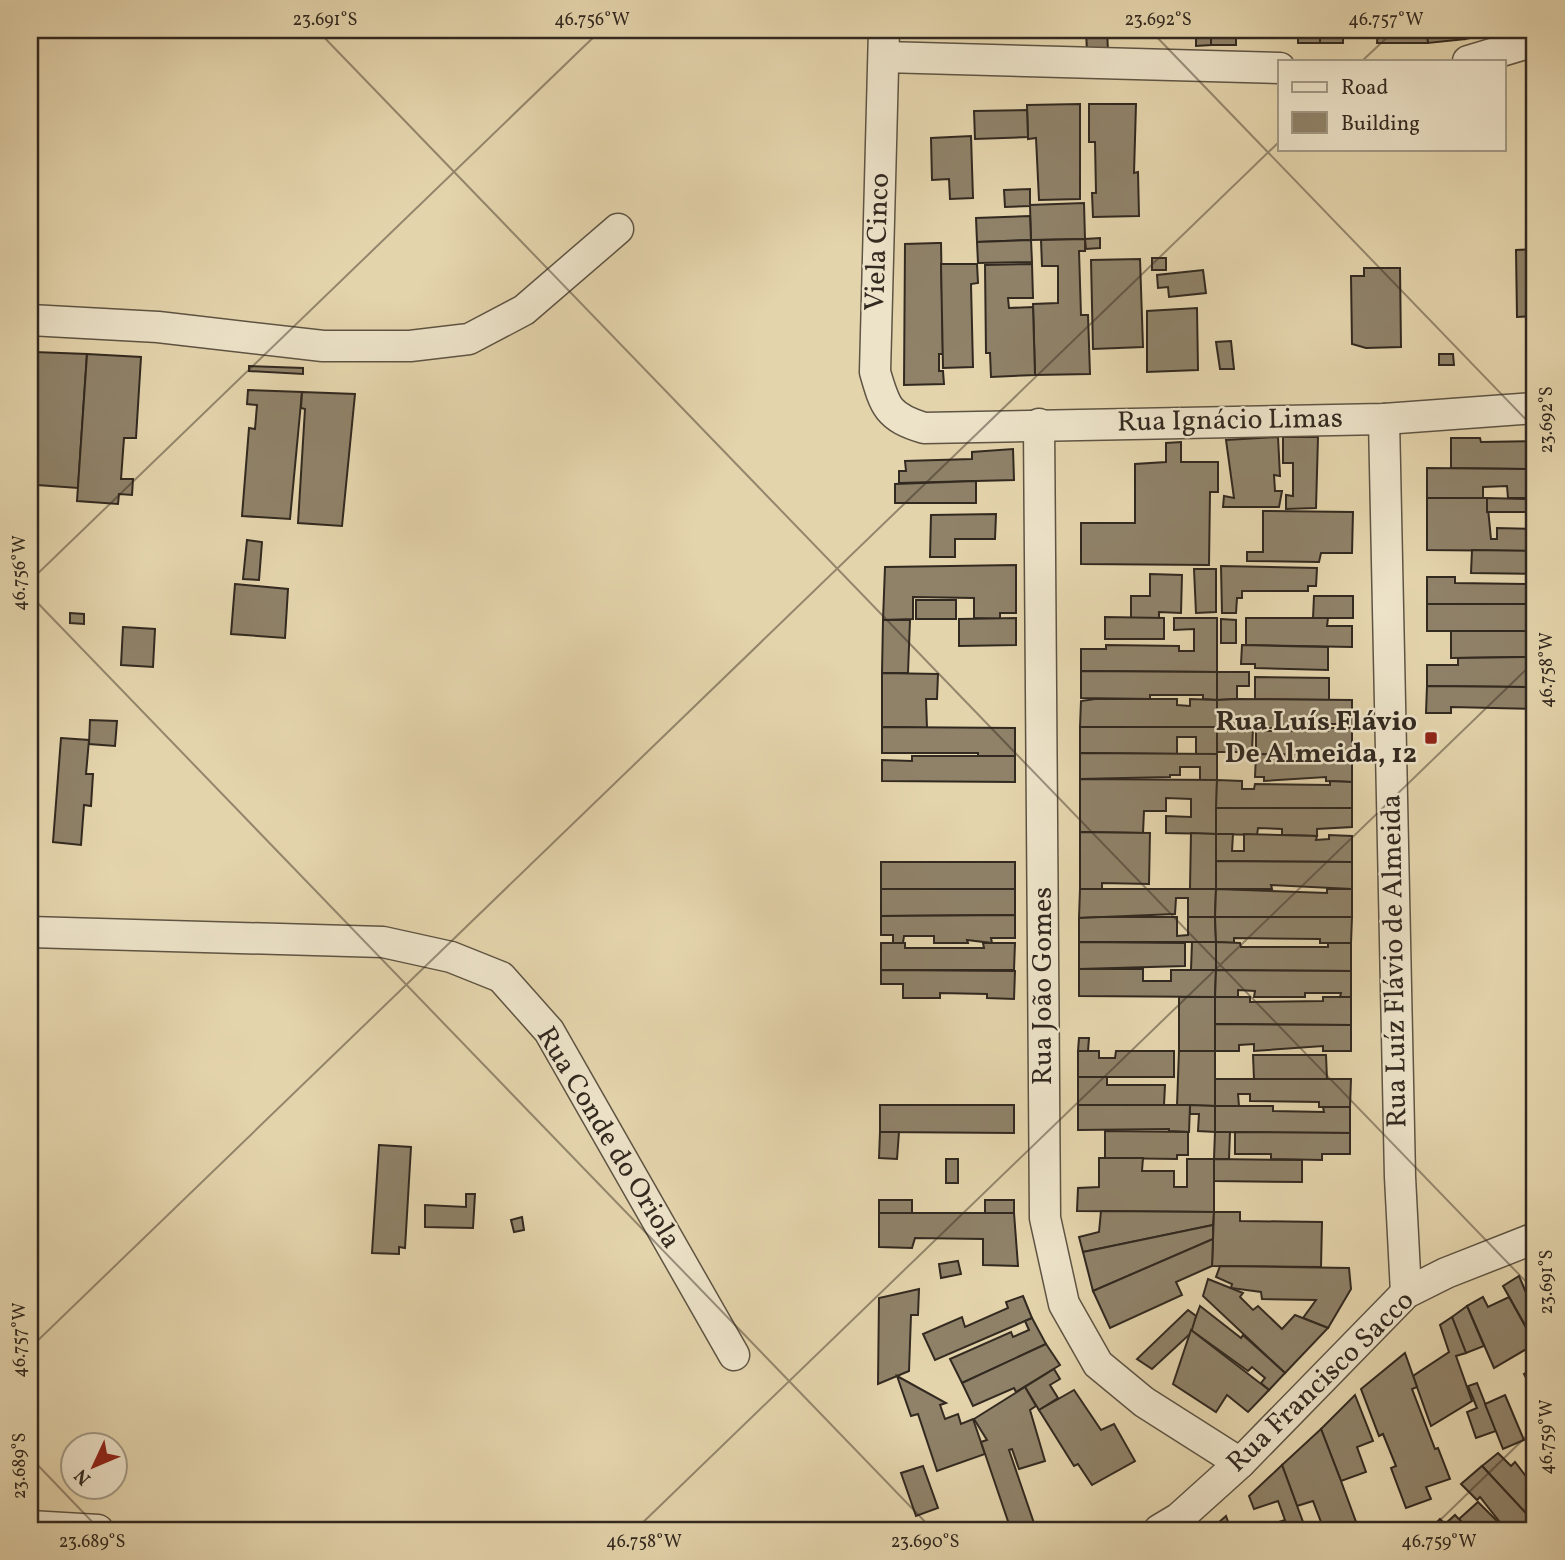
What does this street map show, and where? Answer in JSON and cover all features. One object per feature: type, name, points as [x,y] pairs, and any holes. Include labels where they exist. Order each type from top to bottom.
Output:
[{"type":"street","points":[[1471,60],[1535,41]]},
{"type":"street","points":[[884,43],[1278,68]]},
{"type":"street","name":"Viela Cinco","points":[[884,43],[875,372],[883,402],[899,420],[924,428]]},
{"type":"street","points":[[30,320],[158,327],[323,346],[410,346],[469,339],[524,310],[618,229]]},
{"type":"street","name":"Rua Ignácio Limas","points":[[924,428],[1384,419],[1535,408]]},
{"type":"street","name":"Rua Luíz Flávio de Almeida","points":[[1384,419],[1399,1163],[1406,1293]]},
{"type":"street","name":"Rua João Gomes","points":[[1039,425],[1045,1218],[1064,1304],[1098,1364],[1144,1402],[1240,1462]]},
{"type":"street","name":"Rua Conde do Oriola","points":[[30,932],[383,942],[451,957],[501,977],[550,1031],[734,1355]]},
{"type":"street","name":"Rua Francisco Sacco","points":[[1159,1530],[1179,1518],[1240,1462],[1406,1293],[1535,1238]]},
{"type":"street","points":[[30,1526],[98,1530]]},
{"type":"building","points":[[1086,30],[1107,30],[1108,51],[1087,52]]},
{"type":"building","points":[[1196,30],[1211,30],[1211,45],[1196,46]]},
{"type":"building","points":[[1211,30],[1236,30],[1236,45],[1211,45]]},
{"type":"building","points":[[1298,30],[1320,30],[1320,43],[1298,43]]},
{"type":"building","points":[[1320,30],[1343,30],[1343,43],[1320,43]]},
{"type":"building","points":[[1378,30],[1427,30],[1428,43],[1377,43]]},
{"type":"building","points":[[1427,30],[1464,30],[1465,39],[1428,43]]},
{"type":"building","points":[[1464,30],[1498,30],[1499,32],[1465,39]]},
{"type":"building","points":[[1080,104],[1080,199],[1039,200],[1036,138],[1028,139],[1027,105]]},
{"type":"building","points":[[1089,104],[1136,104],[1134,173],[1138,172],[1139,216],[1093,217],[1092,193],[1096,193],[1095,142],[1089,142]]},
{"type":"building","points":[[1027,110],[1028,137],[975,139],[974,111]]},
{"type":"building","points":[[971,136],[973,198],[950,199],[949,179],[932,180],[931,138]]},
{"type":"building","points":[[1030,189],[1030,206],[1005,207],[1004,190]]},
{"type":"building","points":[[1084,203],[1085,239],[1031,240],[1030,205]]},
{"type":"building","points":[[1030,216],[1031,240],[977,242],[976,218]]},
{"type":"building","points":[[1100,238],[1100,248],[1086,249],[1085,239]]},
{"type":"building","points":[[1085,239],[1085,251],[1079,251],[1081,315],[1088,315],[1090,374],[1035,375],[1033,304],[1058,303],[1058,266],[1042,266],[1041,240]]},
{"type":"building","points":[[1031,240],[1032,262],[978,263],[977,242]]},
{"type":"building","points":[[941,243],[943,354],[939,354],[939,371],[943,371],[944,384],[904,385],[905,244]]},
{"type":"building","points":[[1535,249],[1535,316],[1517,317],[1516,250]]},
{"type":"building","points":[[1152,258],[1166,258],[1166,270],[1152,270]]},
{"type":"building","points":[[1140,259],[1143,347],[1093,349],[1091,260]]},
{"type":"building","points":[[941,264],[977,264],[978,283],[971,284],[973,367],[943,368]]},
{"type":"building","points":[[1032,264],[1033,298],[1008,298],[1009,308],[1033,307],[1035,375],[991,377],[990,353],[986,353],[985,265]]},
{"type":"building","points":[[1364,268],[1400,268],[1401,347],[1366,348],[1352,344],[1351,276],[1364,276]]},
{"type":"building","points":[[1203,270],[1206,293],[1169,297],[1168,287],[1158,288],[1157,275]]},
{"type":"building","points":[[1197,308],[1198,370],[1147,372],[1147,311]]},
{"type":"building","points":[[1231,341],[1234,369],[1220,369],[1216,342]]},
{"type":"building","points":[[34,352],[87,354],[78,488],[37,485],[30,467]]},
{"type":"building","points":[[87,354],[141,357],[136,438],[124,438],[121,479],[133,479],[132,495],[119,494],[118,504],[77,501]]},
{"type":"building","points":[[1439,354],[1453,354],[1454,365],[1439,365]]},
{"type":"building","points":[[249,366],[303,368],[303,374],[249,371]]},
{"type":"building","points":[[248,390],[302,392],[290,519],[242,516],[249,428],[255,429],[257,405],[247,404]]},
{"type":"building","points":[[302,392],[355,394],[342,526],[298,523],[305,409],[301,408]]},
{"type":"building","points":[[1278,437],[1280,476],[1274,475],[1275,491],[1282,491],[1279,507],[1223,507],[1224,496],[1234,498],[1226,440]]},
{"type":"building","points":[[1283,437],[1318,437],[1316,508],[1286,509],[1286,495],[1293,496],[1293,463],[1283,463]]},
{"type":"building","points":[[1451,438],[1480,438],[1481,442],[1535,441],[1535,469],[1451,468]]},
{"type":"building","points":[[1181,442],[1181,462],[1218,462],[1218,492],[1210,492],[1209,565],[1081,564],[1081,523],[1135,523],[1135,464],[1166,462],[1166,443]]},
{"type":"building","points":[[1013,449],[1014,480],[899,483],[899,471],[906,471],[905,461],[972,459],[972,452]]},
{"type":"building","points":[[1427,468],[1535,469],[1535,498],[1508,498],[1507,486],[1483,487],[1483,498],[1427,498]]},
{"type":"building","points":[[976,481],[976,503],[895,503],[895,484]]},
{"type":"building","points":[[1427,498],[1487,498],[1491,539],[1497,539],[1497,528],[1535,529],[1535,551],[1427,550]]},
{"type":"building","points":[[1487,498],[1529,499],[1530,512],[1487,512]]},
{"type":"building","points":[[1263,511],[1353,512],[1352,553],[1321,553],[1319,562],[1247,561],[1247,552],[1263,552]]},
{"type":"building","points":[[996,514],[995,539],[955,539],[955,557],[930,557],[931,515]]},
{"type":"building","points":[[247,540],[262,542],[259,580],[243,579]]},
{"type":"building","points":[[1472,550],[1535,551],[1535,578],[1534,574],[1471,573]]},
{"type":"building","points":[[1016,565],[1016,613],[1000,613],[1000,619],[974,618],[974,598],[913,597],[913,619],[883,620],[885,567]]},
{"type":"building","points":[[1221,566],[1317,568],[1316,586],[1308,586],[1308,591],[1242,591],[1242,598],[1237,598],[1236,613],[1222,613]]},
{"type":"building","points":[[1194,569],[1216,569],[1216,612],[1196,613]]},
{"type":"building","points":[[1150,574],[1182,575],[1181,613],[1159,612],[1159,618],[1131,618],[1131,596],[1150,596]]},
{"type":"building","points":[[1427,577],[1455,577],[1455,583],[1535,584],[1535,604],[1427,604]]},
{"type":"building","points":[[235,584],[288,589],[285,638],[231,634]]},
{"type":"building","points":[[1314,596],[1353,596],[1353,618],[1313,618]]},
{"type":"building","points":[[916,600],[956,600],[956,619],[916,619]]},
{"type":"building","points":[[1427,604],[1535,604],[1535,631],[1427,631]]},
{"type":"building","points":[[70,613],[84,614],[84,624],[70,623]]},
{"type":"building","points":[[1105,617],[1164,618],[1164,639],[1105,639]]},
{"type":"building","points":[[1016,618],[1016,645],[959,646],[959,619]]},
{"type":"building","points":[[1174,618],[1217,618],[1217,672],[1081,671],[1081,649],[1106,649],[1106,645],[1179,646],[1179,651],[1194,651],[1194,629],[1174,630]]},
{"type":"building","points":[[1246,618],[1328,618],[1327,626],[1352,626],[1352,647],[1246,645]]},
{"type":"building","points":[[1221,619],[1236,620],[1236,643],[1221,643]]},
{"type":"building","points":[[883,620],[910,620],[908,673],[882,673]]},
{"type":"building","points":[[123,627],[155,629],[153,667],[121,665]]},
{"type":"building","points":[[1451,631],[1535,631],[1535,657],[1451,658]]},
{"type":"building","points":[[1242,645],[1328,647],[1328,670],[1255,668],[1255,664],[1241,664]]},
{"type":"building","points":[[1535,657],[1535,687],[1427,686],[1427,665],[1458,665],[1458,658]]},
{"type":"building","points":[[1081,671],[1217,672],[1217,700],[1203,699],[1203,695],[1150,695],[1150,699],[1081,698]]},
{"type":"building","points":[[1217,672],[1249,672],[1249,686],[1237,686],[1237,699],[1217,700]]},
{"type":"building","points":[[882,673],[938,674],[937,699],[926,699],[927,728],[882,727]]},
{"type":"building","points":[[1255,677],[1329,678],[1329,700],[1255,699]]},
{"type":"building","points":[[1427,686],[1535,687],[1535,709],[1451,707],[1451,713],[1426,713]]},
{"type":"building","points":[[1177,699],[1177,705],[1190,706],[1190,699],[1217,700],[1217,727],[1080,727],[1081,701]]},
{"type":"building","points":[[1217,700],[1352,700],[1352,724],[1327,724],[1327,728],[1257,728],[1256,718],[1237,718],[1237,725],[1217,726]]},
{"type":"building","points":[[90,720],[117,721],[115,746],[89,744]]},
{"type":"building","points":[[882,727],[1015,728],[1015,756],[978,756],[978,753],[882,753]]},
{"type":"building","points":[[1080,727],[1217,727],[1217,754],[1196,754],[1196,737],[1177,737],[1177,754],[1080,753]]},
{"type":"building","points":[[1217,727],[1253,727],[1252,752],[1217,752]]},
{"type":"building","points":[[1328,728],[1352,728],[1352,755],[1256,754],[1256,731],[1328,731]]},
{"type":"building","points":[[61,738],[89,740],[86,774],[93,774],[91,806],[84,805],[81,845],[53,842]]},
{"type":"building","points":[[1080,753],[1217,754],[1217,780],[1200,781],[1200,767],[1180,767],[1180,775],[1170,777],[1080,779]]},
{"type":"building","points":[[1256,754],[1352,755],[1352,782],[1326,781],[1326,777],[1264,781],[1264,777],[1255,777]]},
{"type":"building","points":[[912,756],[1015,756],[1015,782],[882,781],[882,760],[912,761]]},
{"type":"building","points":[[1080,779],[1217,780],[1216,834],[1166,833],[1166,816],[1191,817],[1191,799],[1166,798],[1166,811],[1144,811],[1143,833],[1080,832]]},
{"type":"building","points":[[1217,780],[1242,781],[1242,789],[1254,789],[1255,784],[1330,785],[1330,781],[1352,782],[1352,808],[1216,808]]},
{"type":"building","points":[[1216,808],[1352,808],[1352,827],[1317,829],[1317,836],[1282,835],[1282,829],[1258,828],[1257,835],[1216,834]]},
{"type":"building","points":[[1080,832],[1150,833],[1149,884],[1102,883],[1102,889],[1080,889]]},
{"type":"building","points":[[1191,833],[1216,834],[1216,889],[1190,889]]},
{"type":"building","points":[[1216,834],[1233,834],[1232,851],[1244,851],[1244,834],[1317,836],[1316,840],[1329,839],[1329,835],[1352,836],[1352,862],[1216,861]]},
{"type":"building","points":[[1216,861],[1352,862],[1352,889],[1271,885],[1272,889],[1216,889]]},
{"type":"building","points":[[881,862],[1015,862],[1015,889],[881,889]]},
{"type":"building","points":[[881,889],[1015,889],[1015,915],[881,916]]},
{"type":"building","points":[[1080,889],[1216,889],[1215,917],[1188,917],[1188,898],[1176,898],[1175,914],[1079,918]]},
{"type":"building","points":[[1216,889],[1327,893],[1327,889],[1352,889],[1352,917],[1215,917]]},
{"type":"building","points":[[1015,915],[1015,938],[991,938],[992,943],[967,940],[968,943],[934,943],[934,936],[904,936],[903,943],[893,943],[893,935],[881,935],[881,916]]},
{"type":"building","points":[[1177,917],[1177,936],[1188,935],[1188,917],[1215,917],[1216,942],[1079,942],[1079,918]]},
{"type":"building","points":[[1215,917],[1352,917],[1351,943],[1320,943],[1320,939],[1234,938],[1234,943],[1216,942]]},
{"type":"building","points":[[1079,942],[1185,943],[1185,966],[1079,969]]},
{"type":"building","points":[[1192,942],[1216,942],[1216,970],[1191,970]]},
{"type":"building","points":[[1216,942],[1240,943],[1241,947],[1328,947],[1328,943],[1351,943],[1351,971],[1216,970]]},
{"type":"building","points":[[881,943],[905,943],[905,948],[984,948],[983,943],[1015,943],[1014,970],[881,970]]},
{"type":"building","points":[[1079,969],[1143,969],[1143,981],[1171,981],[1171,970],[1216,970],[1215,997],[1079,996]]},
{"type":"building","points":[[881,970],[1015,971],[1014,999],[987,998],[987,994],[940,993],[940,998],[903,998],[903,984],[881,984]]},
{"type":"building","points":[[1216,970],[1351,971],[1351,997],[1340,997],[1341,993],[1305,993],[1305,997],[1254,997],[1255,991],[1238,990],[1238,997],[1215,997]]},
{"type":"building","points":[[1179,997],[1215,997],[1215,1051],[1179,1051]]},
{"type":"building","points":[[1215,997],[1250,997],[1250,1002],[1323,1001],[1323,997],[1351,997],[1351,1025],[1215,1024]]},
{"type":"building","points":[[1215,1024],[1351,1025],[1351,1051],[1323,1051],[1323,1046],[1254,1051],[1254,1044],[1239,1045],[1239,1051],[1215,1051]]},
{"type":"building","points":[[1079,1038],[1089,1038],[1088,1051],[1078,1051]]},
{"type":"building","points":[[1078,1051],[1099,1051],[1099,1058],[1115,1058],[1116,1051],[1174,1051],[1174,1077],[1078,1077]]},
{"type":"building","points":[[1179,1051],[1215,1051],[1215,1106],[1177,1105]]},
{"type":"building","points":[[1253,1055],[1326,1055],[1327,1079],[1254,1079]]},
{"type":"building","points":[[1078,1077],[1107,1077],[1107,1085],[1165,1085],[1164,1105],[1078,1105]]},
{"type":"building","points":[[1215,1079],[1351,1079],[1350,1107],[1319,1107],[1319,1102],[1250,1101],[1250,1094],[1238,1094],[1239,1106],[1215,1106]]},
{"type":"building","points":[[880,1105],[1014,1105],[1014,1133],[880,1132]]},
{"type":"building","points":[[1078,1105],[1190,1105],[1189,1132],[1169,1129],[1078,1130]]},
{"type":"building","points":[[1190,1105],[1215,1106],[1215,1132],[1198,1131],[1199,1114],[1190,1114]]},
{"type":"building","points":[[1215,1106],[1273,1106],[1273,1111],[1324,1112],[1323,1107],[1350,1107],[1350,1133],[1215,1132]]},
{"type":"building","points":[[1105,1131],[1188,1132],[1188,1155],[1177,1155],[1177,1159],[1105,1158]]},
{"type":"building","points":[[880,1132],[899,1132],[897,1159],[879,1158]]},
{"type":"building","points":[[1215,1132],[1230,1132],[1229,1159],[1214,1159]]},
{"type":"building","points":[[1235,1132],[1350,1133],[1350,1154],[1322,1154],[1322,1160],[1271,1159],[1271,1154],[1235,1154]]},
{"type":"building","points":[[379,1145],[411,1147],[405,1248],[399,1247],[399,1254],[372,1253]]},
{"type":"building","points":[[1099,1158],[1143,1158],[1142,1171],[1174,1171],[1174,1187],[1187,1187],[1187,1159],[1214,1159],[1214,1212],[1077,1211],[1078,1188],[1099,1187]]},
{"type":"building","points":[[946,1159],[958,1159],[958,1183],[946,1183]]},
{"type":"building","points":[[1214,1159],[1302,1160],[1302,1182],[1214,1181]]},
{"type":"building","points":[[466,1194],[475,1194],[473,1228],[425,1227],[425,1205],[466,1207]]},
{"type":"building","points":[[879,1200],[912,1200],[912,1213],[879,1213]]},
{"type":"building","points":[[985,1200],[1014,1200],[1014,1213],[985,1213]]},
{"type":"building","points":[[1101,1211],[1214,1212],[1213,1225],[1083,1252],[1079,1237],[1099,1232]]},
{"type":"building","points":[[1214,1212],[1240,1212],[1240,1221],[1322,1222],[1321,1267],[1212,1266]]},
{"type":"building","points":[[879,1213],[1014,1213],[1018,1266],[983,1265],[983,1239],[915,1238],[912,1248],[879,1247]]},
{"type":"building","points":[[522,1217],[524,1230],[514,1232],[511,1220]]},
{"type":"building","points":[[1213,1225],[1213,1239],[1093,1291],[1083,1252]]},
{"type":"building","points":[[1213,1239],[1212,1266],[1176,1282],[1182,1295],[1110,1328],[1093,1291]]},
{"type":"building","points":[[958,1261],[961,1274],[941,1278],[939,1264]]},
{"type":"building","points":[[1220,1266],[1349,1268],[1351,1289],[1328,1328],[1303,1318],[1316,1300],[1262,1299],[1261,1292],[1231,1288],[1232,1284],[1216,1277]]},
{"type":"building","points":[[1519,1276],[1535,1314],[1535,1320],[1525,1325],[1503,1286]]},
{"type":"building","points":[[1208,1279],[1243,1293],[1240,1297],[1253,1310],[1258,1306],[1282,1329],[1295,1315],[1328,1328],[1285,1373],[1203,1296]]},
{"type":"building","points":[[919,1289],[918,1315],[911,1315],[909,1371],[878,1384],[879,1298]]},
{"type":"building","points":[[1023,1296],[1032,1318],[935,1360],[923,1334],[962,1317],[965,1327],[1008,1308],[1006,1302]]},
{"type":"building","points":[[1483,1297],[1488,1307],[1509,1297],[1535,1344],[1494,1368],[1467,1306]]},
{"type":"building","points":[[1200,1306],[1241,1338],[1243,1335],[1285,1373],[1269,1390],[1261,1383],[1265,1378],[1252,1367],[1248,1371],[1191,1330]]},
{"type":"building","points":[[1467,1306],[1484,1346],[1466,1353],[1452,1317]]},
{"type":"building","points":[[1188,1310],[1196,1316],[1191,1333],[1152,1369],[1137,1359]]},
{"type":"building","points":[[1452,1317],[1466,1353],[1456,1356],[1472,1401],[1431,1426],[1413,1376],[1449,1352],[1440,1325]]},
{"type":"building","points":[[1032,1318],[1046,1344],[962,1383],[950,1359],[1011,1332],[1013,1337],[1029,1330],[1025,1321]]},
{"type":"building","points":[[1191,1330],[1269,1390],[1248,1412],[1227,1395],[1216,1412],[1173,1384]]},
{"type":"building","points":[[1046,1344],[1060,1365],[1016,1392],[1014,1388],[973,1406],[962,1383]]},
{"type":"building","points":[[1405,1353],[1417,1387],[1412,1389],[1435,1449],[1438,1448],[1450,1479],[1426,1487],[1431,1499],[1406,1508],[1391,1468],[1396,1466],[1383,1434],[1379,1436],[1361,1389]]},
{"type":"building","points":[[1535,1368],[1535,1395],[1524,1374]]},
{"type":"building","points":[[1054,1369],[1060,1379],[1050,1385],[1058,1398],[1039,1410],[1025,1387]]},
{"type":"building","points":[[897,1376],[946,1403],[940,1405],[945,1419],[958,1414],[961,1424],[973,1419],[985,1454],[937,1471],[918,1414],[911,1416]]},
{"type":"building","points":[[1477,1383],[1496,1431],[1476,1438],[1467,1412],[1477,1408],[1468,1386]]},
{"type":"building","points":[[1025,1387],[1036,1406],[1030,1410],[1045,1461],[1019,1469],[1012,1449],[1009,1450],[1036,1529],[1011,1530],[981,1442],[987,1440],[974,1419]]},
{"type":"building","points":[[1074,1390],[1101,1430],[1114,1424],[1135,1461],[1092,1485],[1078,1464],[1074,1466],[1039,1410]]},
{"type":"building","points":[[1355,1395],[1373,1441],[1357,1447],[1366,1472],[1341,1481],[1321,1429]]},
{"type":"building","points":[[1505,1395],[1524,1440],[1503,1449],[1485,1404]]},
{"type":"building","points":[[1321,1429],[1359,1530],[1324,1530],[1313,1501],[1297,1506],[1282,1465]]},
{"type":"building","points":[[1498,1453],[1511,1466],[1515,1462],[1535,1488],[1535,1523],[1482,1466]]},
{"type":"building","points":[[1282,1465],[1306,1530],[1254,1530],[1252,1526],[1261,1523],[1263,1527],[1285,1520],[1278,1501],[1254,1509],[1249,1496]]},
{"type":"building","points":[[923,1466],[938,1508],[916,1516],[901,1473]]},
{"type":"building","points":[[1482,1466],[1535,1523],[1535,1530],[1506,1530],[1480,1497],[1477,1500],[1461,1484]]},
{"type":"building","points":[[1478,1502],[1506,1530],[1469,1530],[1459,1519]]},
{"type":"building","points":[[1455,1515],[1469,1530],[1440,1530],[1435,1524],[1440,1519],[1445,1524]]},
{"type":"building","points":[[1226,1516],[1231,1530],[1210,1530]]},
{"type":"place","name":"Rua Luís Flávio De Almeida, 12","points":[[1431,738]]}]
